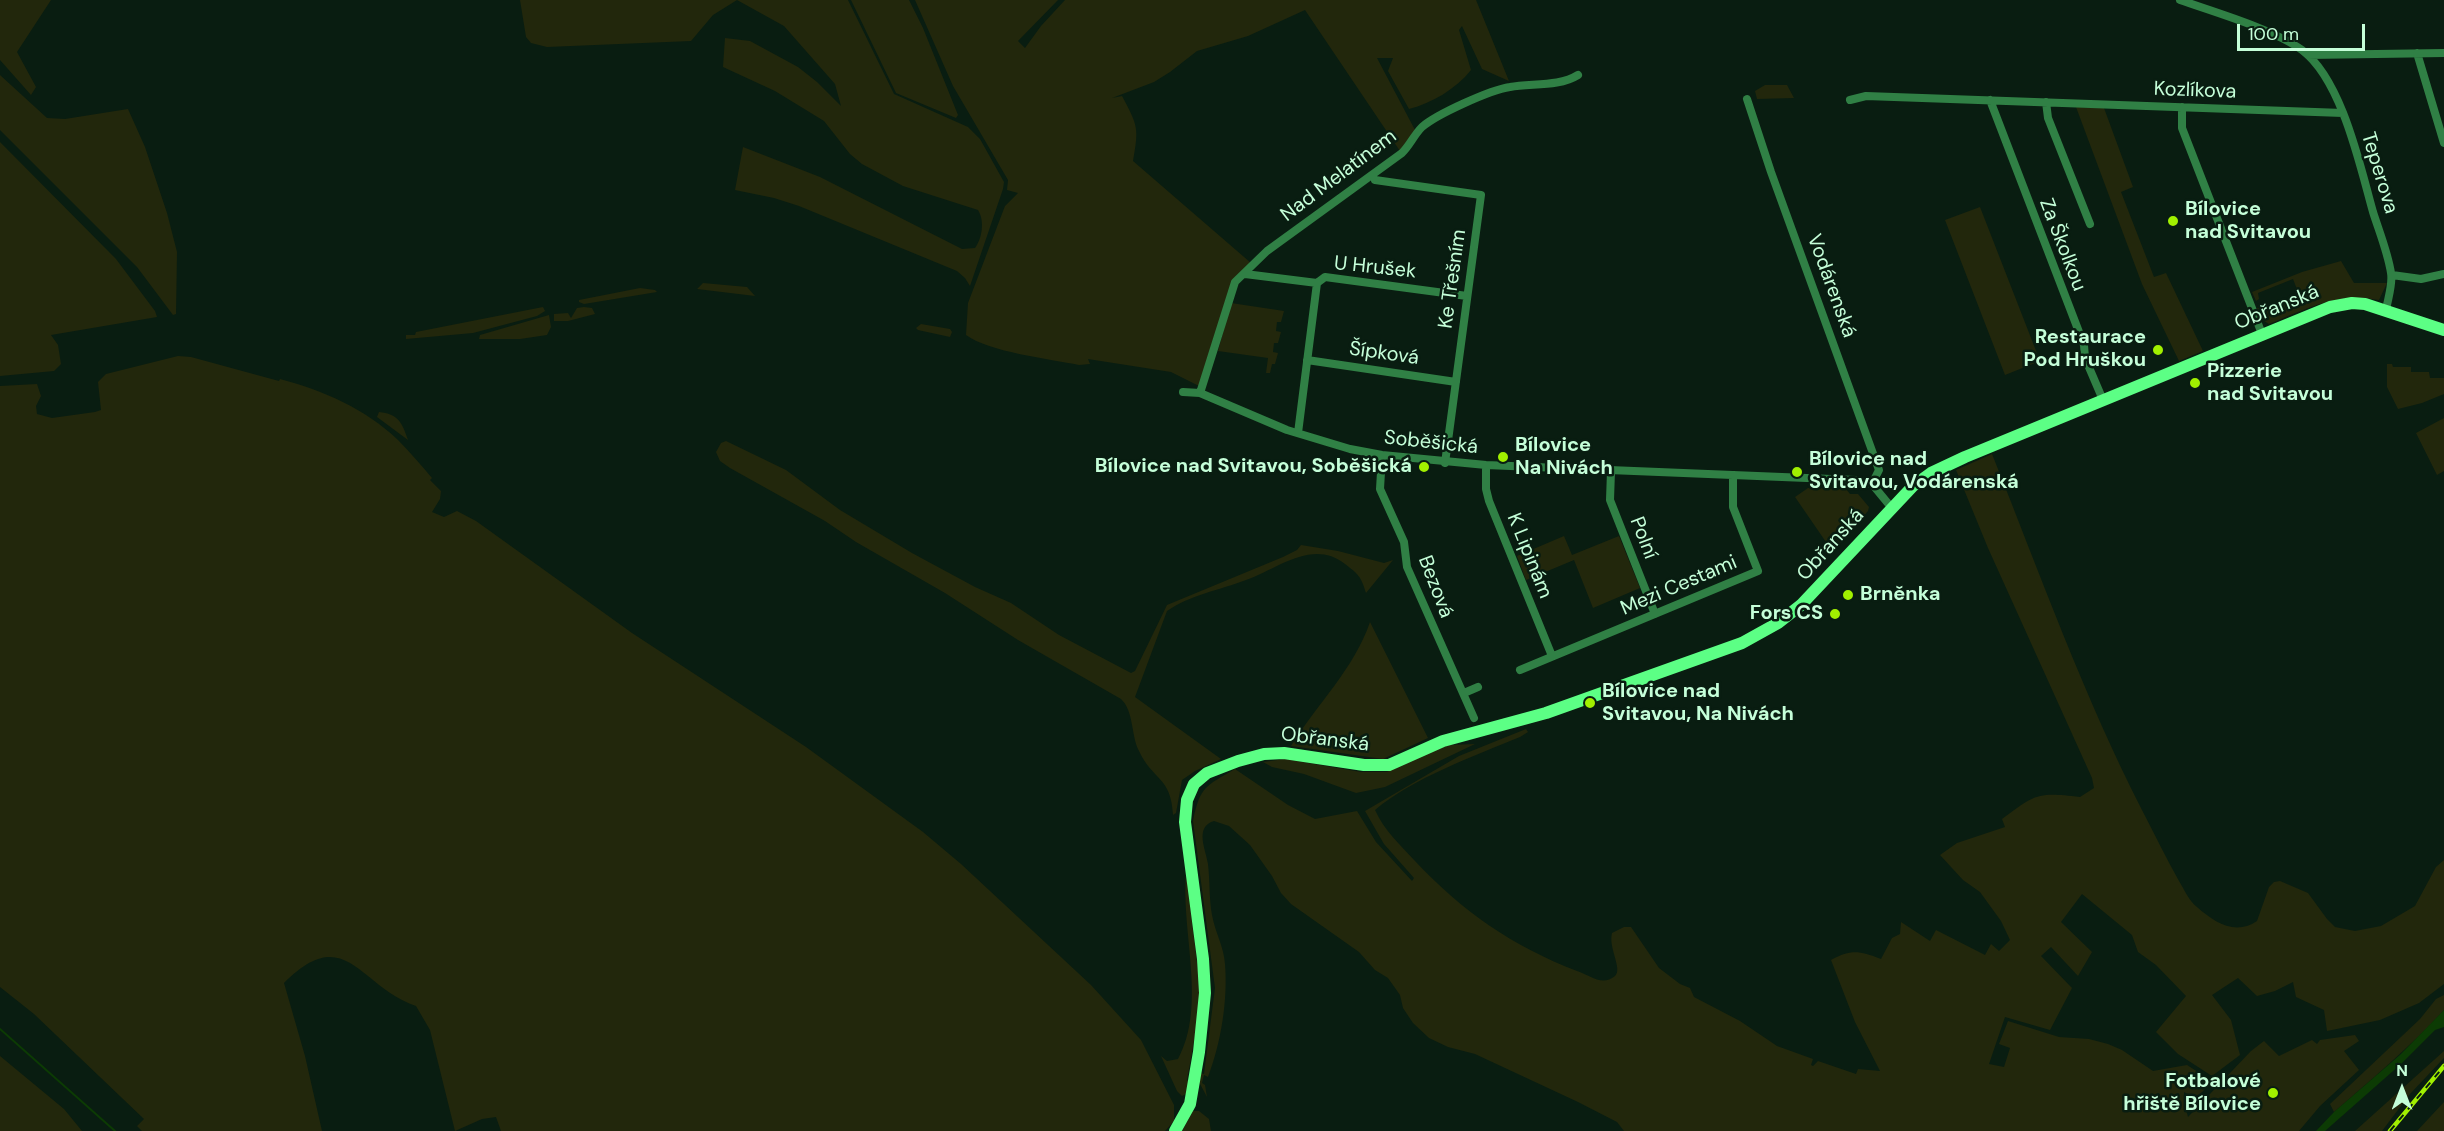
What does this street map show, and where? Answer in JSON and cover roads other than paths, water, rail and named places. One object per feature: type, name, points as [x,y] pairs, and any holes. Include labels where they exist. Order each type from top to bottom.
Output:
[{"type":"main road","name":"Obřanská","points":[[1175,1131],[1190,1104],[1199,1052],[1205,993],[1203,959],[1186,841],[1186,811],[1189,794],[1198,780],[1229,764],[1258,755],[1277,753],[1369,766],[1389,765],[1443,741],[1559,709],[1742,643],[1778,623],[1801,605],[1891,507],[1914,486],[1937,470],[2330,307],[2343,304],[2365,304],[2386,309],[2444,330]]},
{"type":"street","points":[[2180,0],[2255,27],[2294,45],[2308,55],[2444,53]]},
{"type":"street","points":[[2416,53],[2444,143]]},
{"type":"street","name":"Teperova","points":[[2308,55],[2321,71],[2343,113],[2392,275],[2386,309]]},
{"type":"street","name":"Nad Melatínem","points":[[1200,393],[1235,282],[1267,251],[1402,153],[1430,121],[1486,92],[1510,86],[1567,81],[1578,75]]},
{"type":"street","name":"Kozlíkova","points":[[1850,99],[1866,96],[2343,113]]},
{"type":"street","name":"Vodárenská","points":[[1747,99],[1879,470],[1872,484]]},
{"type":"street","name":"Za Školkou","points":[[1990,100],[2084,345],[2085,358],[2103,400]]},
{"type":"street","points":[[2046,102],[2048,118],[2090,224]]},
{"type":"street","points":[[2182,107],[2182,128],[2262,334]]},
{"type":"street","points":[[1387,182],[1388,171]]},
{"type":"street","name":"Ke Třešním","points":[[1375,180],[1481,195],[1445,462]]},
{"type":"street","name":"U Hrušek","points":[[1245,274],[1317,284],[1325,277],[1467,296]]},
{"type":"street","points":[[2392,275],[2421,279],[2444,274]]},
{"type":"street","points":[[1298,433],[1317,284]]},
{"type":"street","name":"Šípková","points":[[1307,360],[1456,382]]},
{"type":"street","name":"Soběšická","points":[[1183,392],[1200,393],[1298,433],[1382,455],[1486,465],[1843,479],[1861,480],[1872,484]]},
{"type":"street","name":"Bezová","points":[[1382,455],[1379,477],[1381,494],[1404,542],[1407,567],[1473,718]]},
{"type":"street","name":"K Lipinám","points":[[1486,465],[1486,489],[1489,501],[1552,656]]},
{"type":"street","name":"Polní","points":[[1611,471],[1610,500],[1656,614]]},
{"type":"street","name":"Mezi Cestami","points":[[1520,670],[1758,571],[1733,507],[1733,475]]},
{"type":"street","points":[[1872,484],[1891,507]]},
{"type":"street","points":[[1464,693],[1478,687]]},
{"type":"waterway","points":[[0,1029],[115,1131]]},
{"type":"railway","points":[[2390,1131],[2444,1066]]},
{"type":"place","name":"Bílovice nad Svitavou","points":[[2173,221]]},
{"type":"place","name":"Restaurace Pod Hruškou","points":[[2158,350]]},
{"type":"place","name":"Pizzerie nad Svitavou","points":[[2195,383]]},
{"type":"place","name":"Bílovice Na Nivách","points":[[1503,457]]},
{"type":"place","name":"Bílovice nad Svitavou, Soběšická","points":[[1424,467]]},
{"type":"place","name":"Bílovice nad Svitavou, Vodárenská","points":[[1797,472]]},
{"type":"place","name":"Brněnka","points":[[1848,595]]},
{"type":"place","name":"Fors CS","points":[[1835,614]]},
{"type":"place","name":"Bílovice nad Svitavou, Na Nivách","points":[[1590,703]]},
{"type":"place","name":"Fotbalové hřiště Bílovice","points":[[2273,1093]]}]
